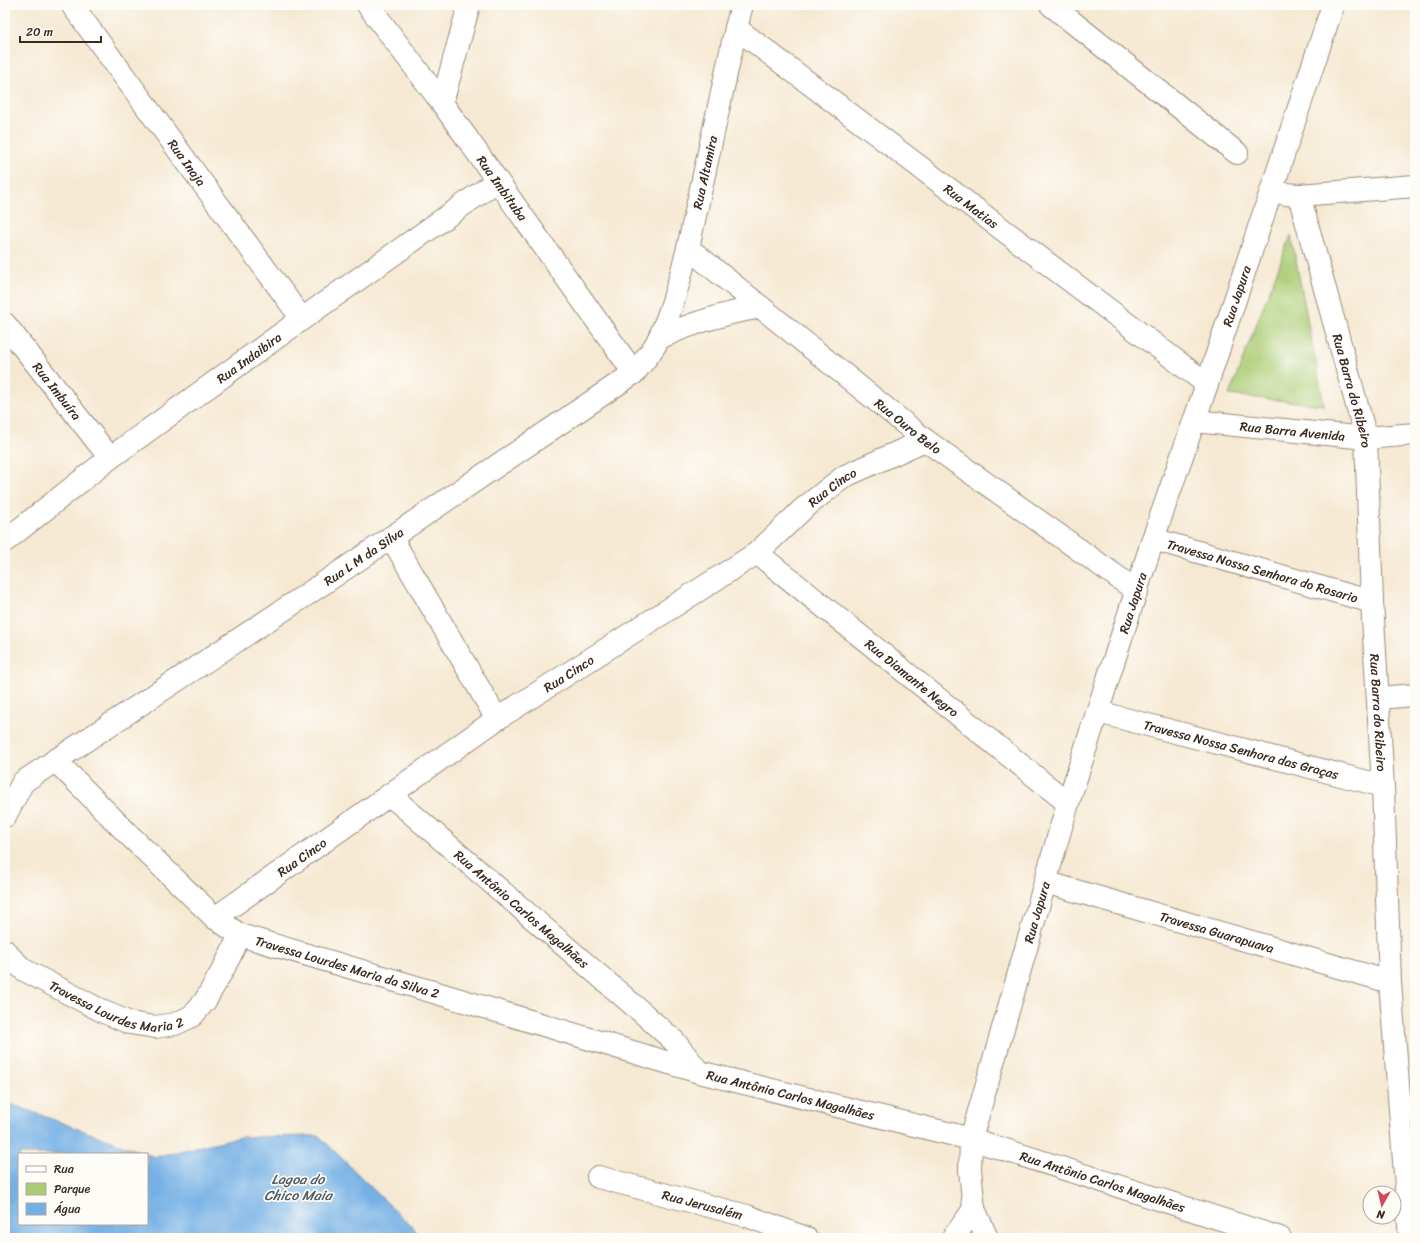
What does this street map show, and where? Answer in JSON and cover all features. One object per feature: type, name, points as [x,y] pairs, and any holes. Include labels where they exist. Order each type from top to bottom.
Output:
[{"type":"street","name":"Rua Inaja","points":[[72,5],[302,319]]},
{"type":"street","name":"Rua Imbituba","points":[[368,5],[442,103],[634,373]]},
{"type":"street","points":[[442,103],[470,5]]},
{"type":"street","name":"Rua Altamira","points":[[659,338],[680,277],[688,248],[742,5]]},
{"type":"street","points":[[1051,5],[1237,153]]},
{"type":"street","name":"Rua Japura","points":[[987,1238],[974,1209],[970,1170],[971,1139],[1068,802],[1153,539],[1207,384],[1333,5]]},
{"type":"street","name":"Rua Matias","points":[[736,28],[1207,384]]},
{"type":"street","name":"Rua Indaibira","points":[[5,541],[110,458],[302,319],[497,182]]},
{"type":"street","points":[[1271,192],[1299,195],[1415,186]]},
{"type":"street","name":"Rua Barra do Ribeiro","points":[[1299,195],[1366,438],[1372,602],[1384,786],[1390,982],[1410,1238]]},
{"type":"street","name":"Rua Ouro Belo","points":[[688,248],[926,440],[1137,591]]},
{"type":"street","points":[[659,338],[683,327],[738,311],[760,307]]},
{"type":"street","name":"Rua Imbuíra","points":[[5,324],[110,458]]},
{"type":"street","name":"Rua L M da Silva","points":[[55,760],[309,593],[634,373],[645,361],[659,338]]},
{"type":"street","name":"Rua Barra Avenida","points":[[1194,421],[1366,438],[1415,434]]},
{"type":"street","name":"Rua Cinco","points":[[215,918],[497,719],[757,553],[803,510],[846,476],[926,440]]},
{"type":"street","points":[[390,537],[497,719]]},
{"type":"street","name":"Travessa Nossa Senhora do Rosario","points":[[1153,539],[1372,602]]},
{"type":"street","name":"Rua Diamante Negro","points":[[757,553],[1068,802]]},
{"type":"street","points":[[1378,698],[1415,695]]},
{"type":"street","name":"Travessa Nossa Senhora das Graças","points":[[1098,712],[1384,786]]},
{"type":"street","points":[[5,816],[23,782],[55,760]]},
{"type":"street","name":"Travessa Lourdes Maria da Silva 2","points":[[55,760],[126,832],[215,918],[240,935],[457,998],[699,1072]]},
{"type":"street","name":"Rua Antônio Carlos Magalhães","points":[[390,795],[674,1041],[699,1072],[971,1139],[1280,1238]]},
{"type":"street","name":"Travessa Guarapuava","points":[[1045,882],[1390,982]]},
{"type":"street","name":"Travessa Lourdes Maria 2","points":[[5,951],[24,970],[104,1012],[130,1023],[155,1027],[175,1024],[192,1016],[205,1000],[225,966],[240,935]]},
{"type":"street","name":"Rua Jerusalém","points":[[598,1177],[747,1216],[806,1238]]},
{"type":"street","points":[[953,1238],[974,1209]]},
{"type":"green space","points":[[1291,235],[1324,405],[1229,395]]},
{"type":"water","name":"Lagoa do Chico Maia","points":[[5,1102],[144,1153],[18,1153],[18,1225],[148,1225],[148,1154],[155,1157],[239,1137],[319,1136],[423,1238],[5,1238]]}]
